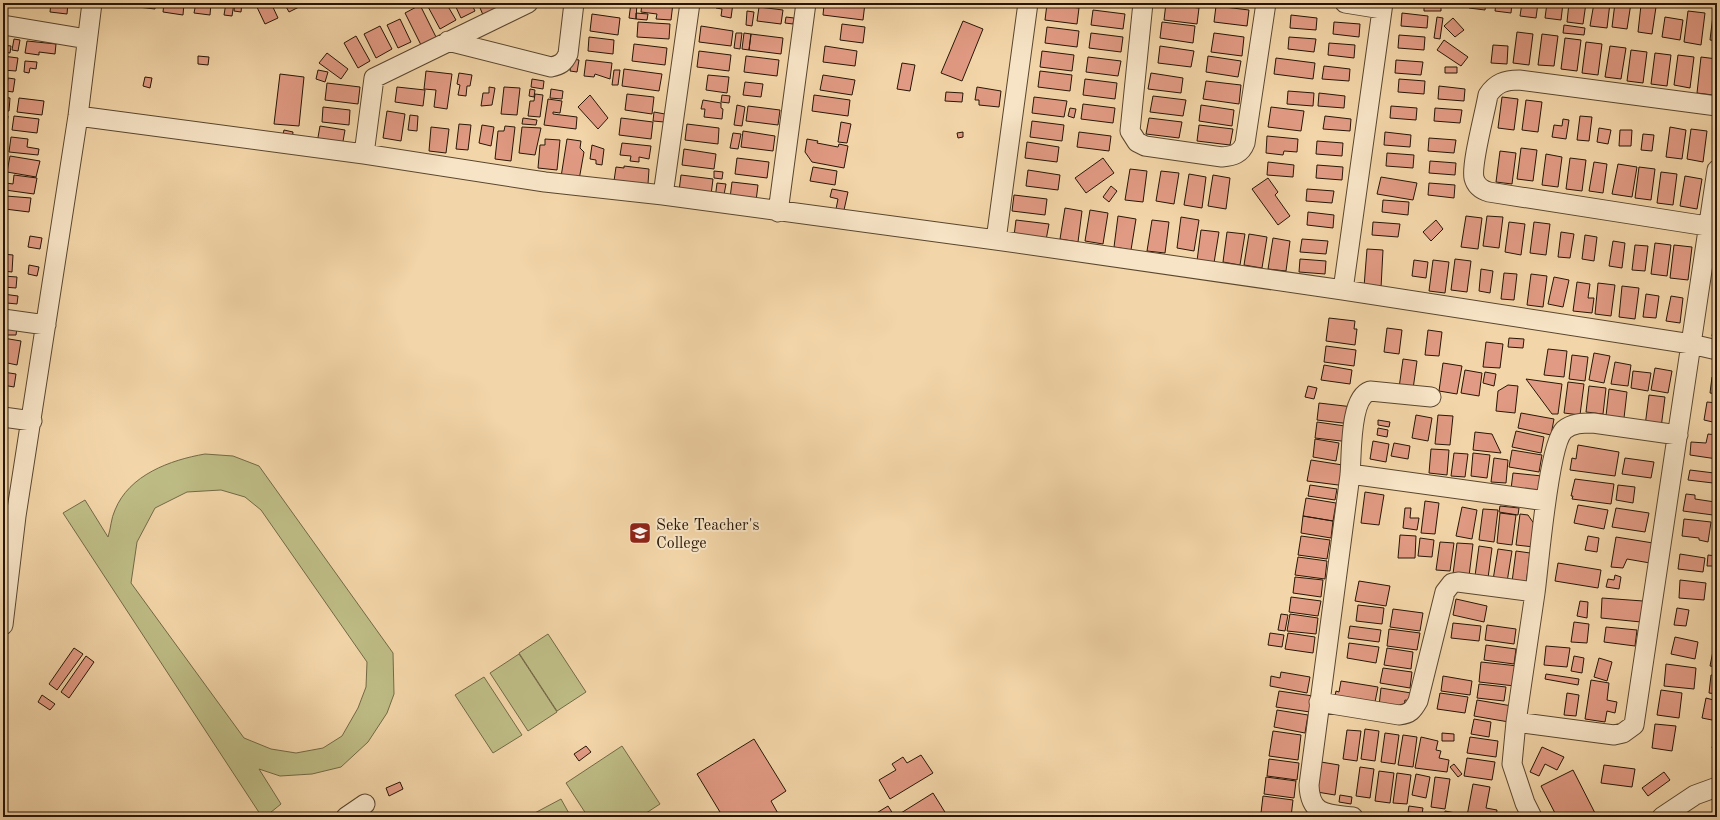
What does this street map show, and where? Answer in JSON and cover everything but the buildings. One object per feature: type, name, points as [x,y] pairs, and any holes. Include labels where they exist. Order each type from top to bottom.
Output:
[{"type":"street","points":[[4,618],[10,515],[32,421],[78,116],[92,3]]},
{"type":"street","points":[[364,154],[374,78],[528,3]]},
{"type":"street","points":[[448,42],[551,67],[559,65],[566,60],[568,54],[574,3]]},
{"type":"street","points":[[663,195],[690,3]]},
{"type":"street","points":[[778,212],[806,3]]},
{"type":"street","points":[[996,240],[1028,3]]},
{"type":"street","points":[[1143,3],[1130,131],[1134,138],[1145,146],[1222,157],[1232,156],[1239,152],[1245,143],[1266,3]]},
{"type":"street","points":[[1343,290],[1383,6],[1345,3]]},
{"type":"street","points":[[3,25],[87,39]]},
{"type":"street","points":[[1708,226],[1489,192],[1482,190],[1477,185],[1473,170],[1488,95],[1492,88],[1504,81],[1519,80],[1717,106]]},
{"type":"street","points":[[78,116],[364,154],[545,182],[663,195],[778,212],[996,240],[1343,290],[1691,344],[1717,350]]},
{"type":"street","points":[[1516,722],[1614,735],[1623,734],[1634,725],[1708,226],[1716,181]]},
{"type":"street","points":[[3,318],[46,325]]},
{"type":"street","points":[[1353,817],[1323,814],[1315,806],[1309,796],[1309,785],[1350,474],[1356,407],[1365,392],[1370,391],[1432,397]]},
{"type":"street","points":[[3,417],[32,421]]},
{"type":"street","points":[[1532,817],[1525,803],[1512,764],[1516,722],[1535,592],[1546,501],[1559,439],[1564,430],[1572,425],[1581,423],[1593,423],[1678,435]]},
{"type":"street","points":[[1350,474],[1546,501]]},
{"type":"street","points":[[1319,702],[1399,715],[1407,714],[1413,710],[1418,701],[1445,592],[1449,587],[1458,582],[1535,592]]},
{"type":"street","points":[[1662,817],[1695,795],[1717,787]]},
{"type":"street","points":[[346,817],[365,804]]},
{"type":"shaded area","points":[[205,454],[233,456],[259,466],[393,653],[394,694],[387,713],[368,742],[341,767],[312,774],[280,776],[259,769],[281,804],[265,817],[262,817],[63,513],[85,500],[108,537],[115,510],[121,498],[130,487],[140,478],[152,471],[178,460]],"holes":[[[221,490],[245,497],[261,510],[367,662],[366,687],[358,708],[342,736],[323,748],[296,753],[271,749],[244,738],[131,583],[137,542],[155,508],[187,492]]]},
{"type":"shaded area","points":[[548,634],[586,692],[557,711],[519,653]]},
{"type":"shaded area","points":[[519,654],[557,712],[528,731],[490,673]]},
{"type":"shaded area","points":[[484,677],[522,735],[493,753],[455,695]]},
{"type":"shaded area","points":[[622,746],[660,804],[640,817],[588,817],[566,783]]},
{"type":"shaded area","points":[[561,799],[571,817],[532,817],[531,815]]},
{"type":"place","name":"Seke Teacher's College","points":[[640,533]]}]
